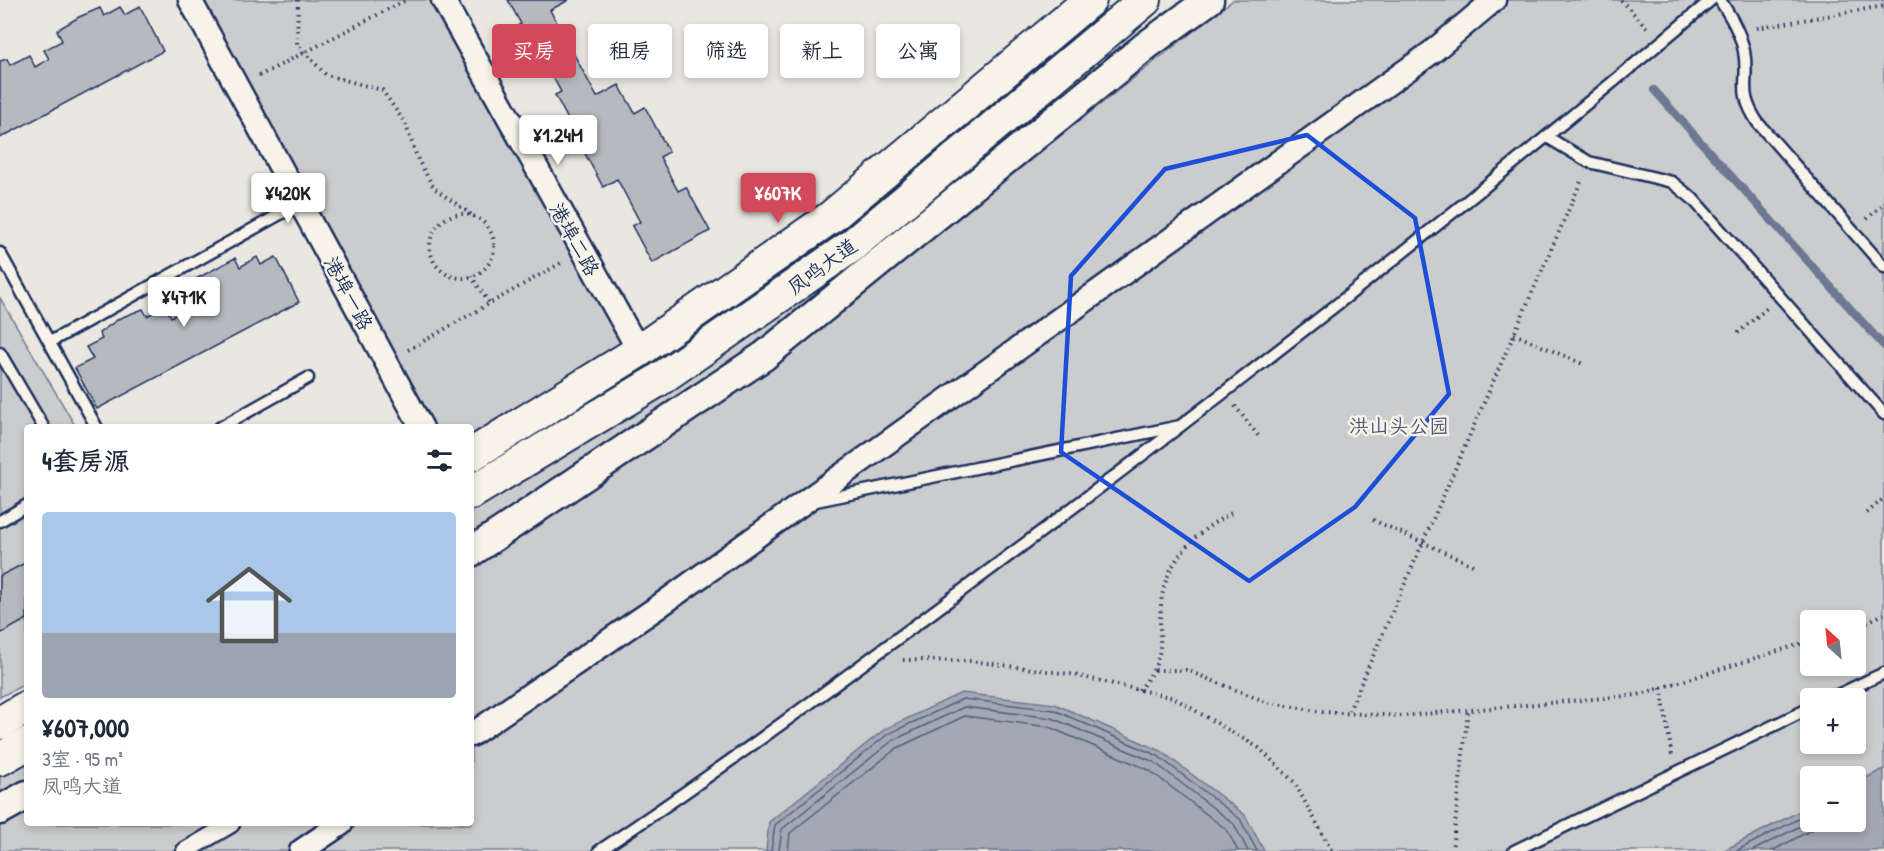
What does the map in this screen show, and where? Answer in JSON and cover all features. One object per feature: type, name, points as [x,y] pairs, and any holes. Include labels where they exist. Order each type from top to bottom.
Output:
[{"type":"main road","name":"凤鸣大道","points":[[474,453],[639,351],[831,217],[1090,0]]},
{"type":"main road","name":"凤鸣大道","points":[[474,491],[657,381],[850,247],[1145,0]]},
{"type":"main road","points":[[0,723],[24,709]]},
{"type":"main road","points":[[0,759],[24,746]]},
{"type":"street","name":"港埠一路","points":[[190,0],[420,424]]},
{"type":"street","name":"港埠二路","points":[[443,0],[639,351]]},
{"type":"street","points":[[474,550],[764,356],[1147,45],[1209,0]]},
{"type":"street","points":[[474,733],[655,609],[1432,52],[1494,0]]},
{"type":"street","points":[[0,810],[24,797]]},
{"type":"street","points":[[185,851],[228,826]]},
{"type":"street","points":[[301,851],[338,826]]},
{"type":"lane","points":[[599,851],[691,790],[1184,425],[1547,138],[1711,0]]},
{"type":"lane","points":[[1720,0],[1739,31],[1745,54],[1743,84],[1747,107],[1758,123],[1884,267]]},
{"type":"lane","points":[[1547,138],[1590,162],[1672,182],[1693,199],[1884,414]]},
{"type":"lane","points":[[50,342],[300,203]]},
{"type":"lane","points":[[0,253],[95,424]]},
{"type":"lane","points":[[0,353],[42,424]]},
{"type":"lane","points":[[226,424],[308,378]]},
{"type":"lane","points":[[801,504],[1184,425]]},
{"type":"lane","points":[[0,520],[24,507]]},
{"type":"lane","points":[[1852,688],[1884,673]]},
{"type":"lane","points":[[1514,851],[1800,713]]},
{"type":"path","points":[[298,0],[297,44],[326,75],[382,90],[405,123],[418,160],[434,188],[472,215],[488,227],[494,246],[487,265],[471,276],[450,275],[440,269],[430,250],[430,239],[442,221],[451,216],[472,215]]},
{"type":"path","points":[[237,87],[306,54],[406,0]]},
{"type":"path","points":[[1621,0],[1633,12]]},
{"type":"path","points":[[1739,31],[1884,6]]},
{"type":"path","points":[[1348,711],[1590,162]]},
{"type":"path","points":[[387,362],[582,251]]},
{"type":"path","points":[[471,276],[490,304]]},
{"type":"path","points":[[1738,333],[1780,298]]},
{"type":"path","points":[[1514,334],[1583,364]]},
{"type":"path","points":[[1224,392],[1260,438]]},
{"type":"path","points":[[1867,513],[1884,498]]},
{"type":"path","points":[[1139,690],[1155,670],[1162,647],[1161,604],[1168,574],[1186,545],[1216,520],[1234,512]]},
{"type":"path","points":[[1373,520],[1475,566]]},
{"type":"path","points":[[1866,622],[1884,614]]},
{"type":"path","points":[[1155,670],[1186,670],[1266,702],[1322,712],[1348,711],[1402,716],[1638,695],[1800,644]]},
{"type":"path","points":[[869,660],[971,661],[1070,674],[1174,698],[1259,748],[1294,782],[1332,851]]},
{"type":"path","points":[[1661,688],[1675,774]]},
{"type":"path","points":[[1452,851],[1468,710]]},
{"type":"highlighted area","points":[[1307,135],[1415,218],[1449,394],[1355,507],[1249,581],[1061,452],[1071,276],[1165,169]]},
{"type":"green space","points":[[190,0],[443,0],[639,351],[474,453],[474,424],[420,424]]},
{"type":"green space","name":"洪山头公园","points":[[1233,0],[1884,0],[1884,769],[1866,778],[1866,766],[1800,766],[1800,811],[1723,851],[0,851],[0,740],[24,727],[24,826],[474,826],[474,476],[1008,177]]},
{"type":"green space","points":[[0,298],[74,424],[24,424],[24,685],[0,697]]},
{"type":"water","points":[[961,693],[1055,704],[1161,751],[1245,815],[1264,851],[766,851],[769,822],[885,729]]},
{"type":"water","points":[[1884,769],[1884,851],[1723,851],[1800,811],[1800,832],[1866,832],[1866,778]]},
{"type":"building","points":[[508,0],[569,0],[550,10],[558,24],[521,24]]},
{"type":"building","points":[[140,6],[163,51],[0,138],[0,61],[7,59],[10,65],[29,55],[35,67],[49,59],[44,50],[62,41],[57,30],[79,17],[100,8],[104,16],[120,7],[125,15]]},
{"type":"building","points":[[576,58],[597,97],[619,85],[635,113],[645,107],[669,152],[660,157],[678,191],[686,187],[710,231],[652,263],[632,226],[640,222],[617,179],[603,187],[580,144],[589,140],[579,121],[571,125],[555,95],[561,92],[553,78],[576,78]]},
{"type":"building","points":[[257,257],[261,265],[276,257],[299,302],[97,409],[75,368],[93,359],[86,347],[102,339],[99,333],[120,318],[143,309],[147,316],[165,306],[171,317],[185,310],[180,300],[198,291],[192,281],[235,258],[240,267]]},
{"type":"building","points":[[24,564],[24,621],[0,634],[0,576]]},
{"type":"waterway","points":[[1654,90],[1884,346]]}]
